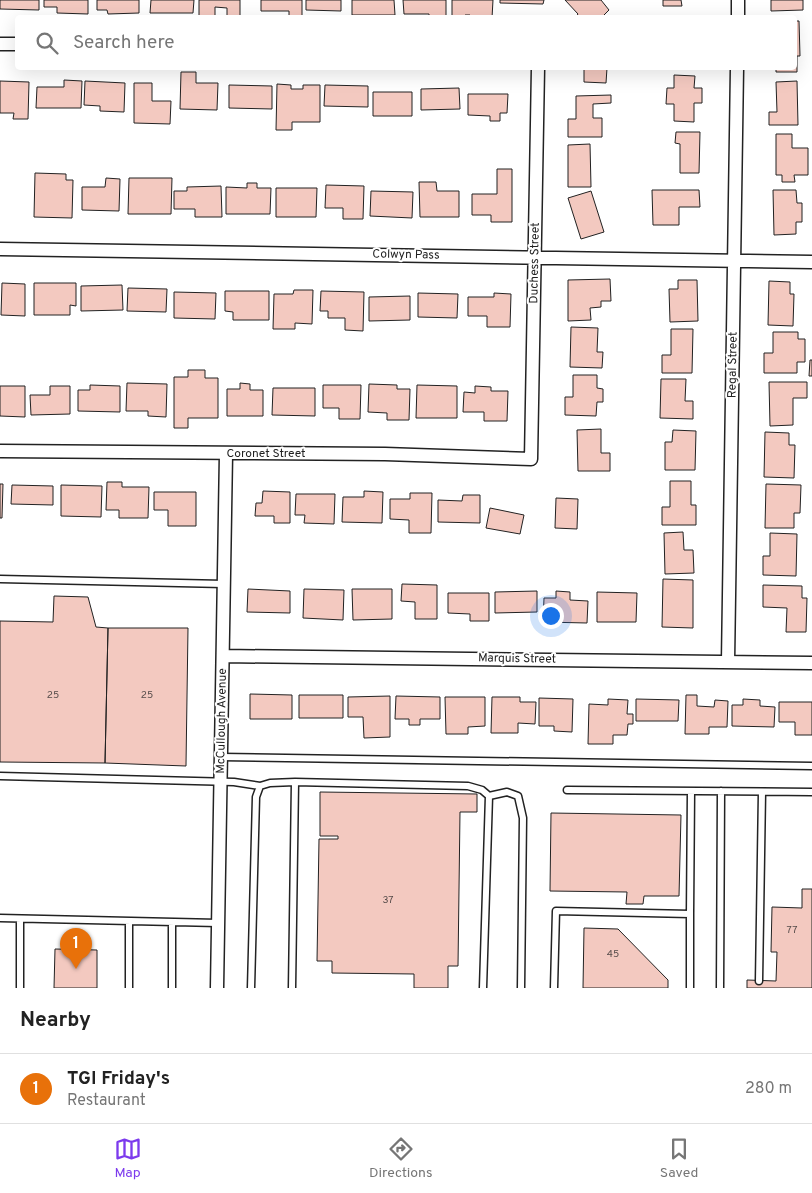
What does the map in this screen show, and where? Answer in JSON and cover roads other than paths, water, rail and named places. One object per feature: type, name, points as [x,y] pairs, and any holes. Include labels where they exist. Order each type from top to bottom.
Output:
[{"type":"street","points":[[738,0],[738,15]]},
{"type":"street","points":[[0,44],[15,44]]},
{"type":"street","name":"Duchess Street","points":[[532,459],[538,70]]},
{"type":"street","name":"Regal Street","points":[[728,662],[737,70]]},
{"type":"street","name":"Colwyn Pass","points":[[0,249],[535,256],[812,262]]},
{"type":"street","name":"Coronet Street","points":[[0,450],[226,454],[385,454],[532,459]]},
{"type":"street","name":"McCullough Avenue","points":[[217,988],[226,454]]},
{"type":"street","name":"Marquis Street","points":[[223,656],[812,663]]},
{"type":"lane","points":[[0,579],[224,584]]},
{"type":"lane","points":[[221,757],[812,766]]},
{"type":"lane","points":[[0,776],[241,782],[260,786],[270,782],[468,786],[482,790],[489,796]]},
{"type":"lane","points":[[292,988],[295,782]]},
{"type":"lane","points":[[252,988],[256,797],[260,786]]},
{"type":"lane","points":[[567,790],[812,792]]},
{"type":"lane","points":[[690,988],[691,791]]},
{"type":"lane","points":[[720,988],[721,791]]},
{"type":"lane","points":[[489,796],[507,792],[518,796],[523,818],[520,988]]},
{"type":"lane","points":[[759,981],[762,792]]},
{"type":"lane","points":[[483,988],[489,796]]},
{"type":"lane","points":[[554,988],[556,910],[690,914]]},
{"type":"lane","points":[[0,918],[218,923]]},
{"type":"lane","points":[[20,919],[20,988]]},
{"type":"lane","points":[[129,921],[129,988]]},
{"type":"lane","points":[[172,922],[172,988]]},
{"type":"place","name":"TGI Friday's","points":[[76,969]]}]
